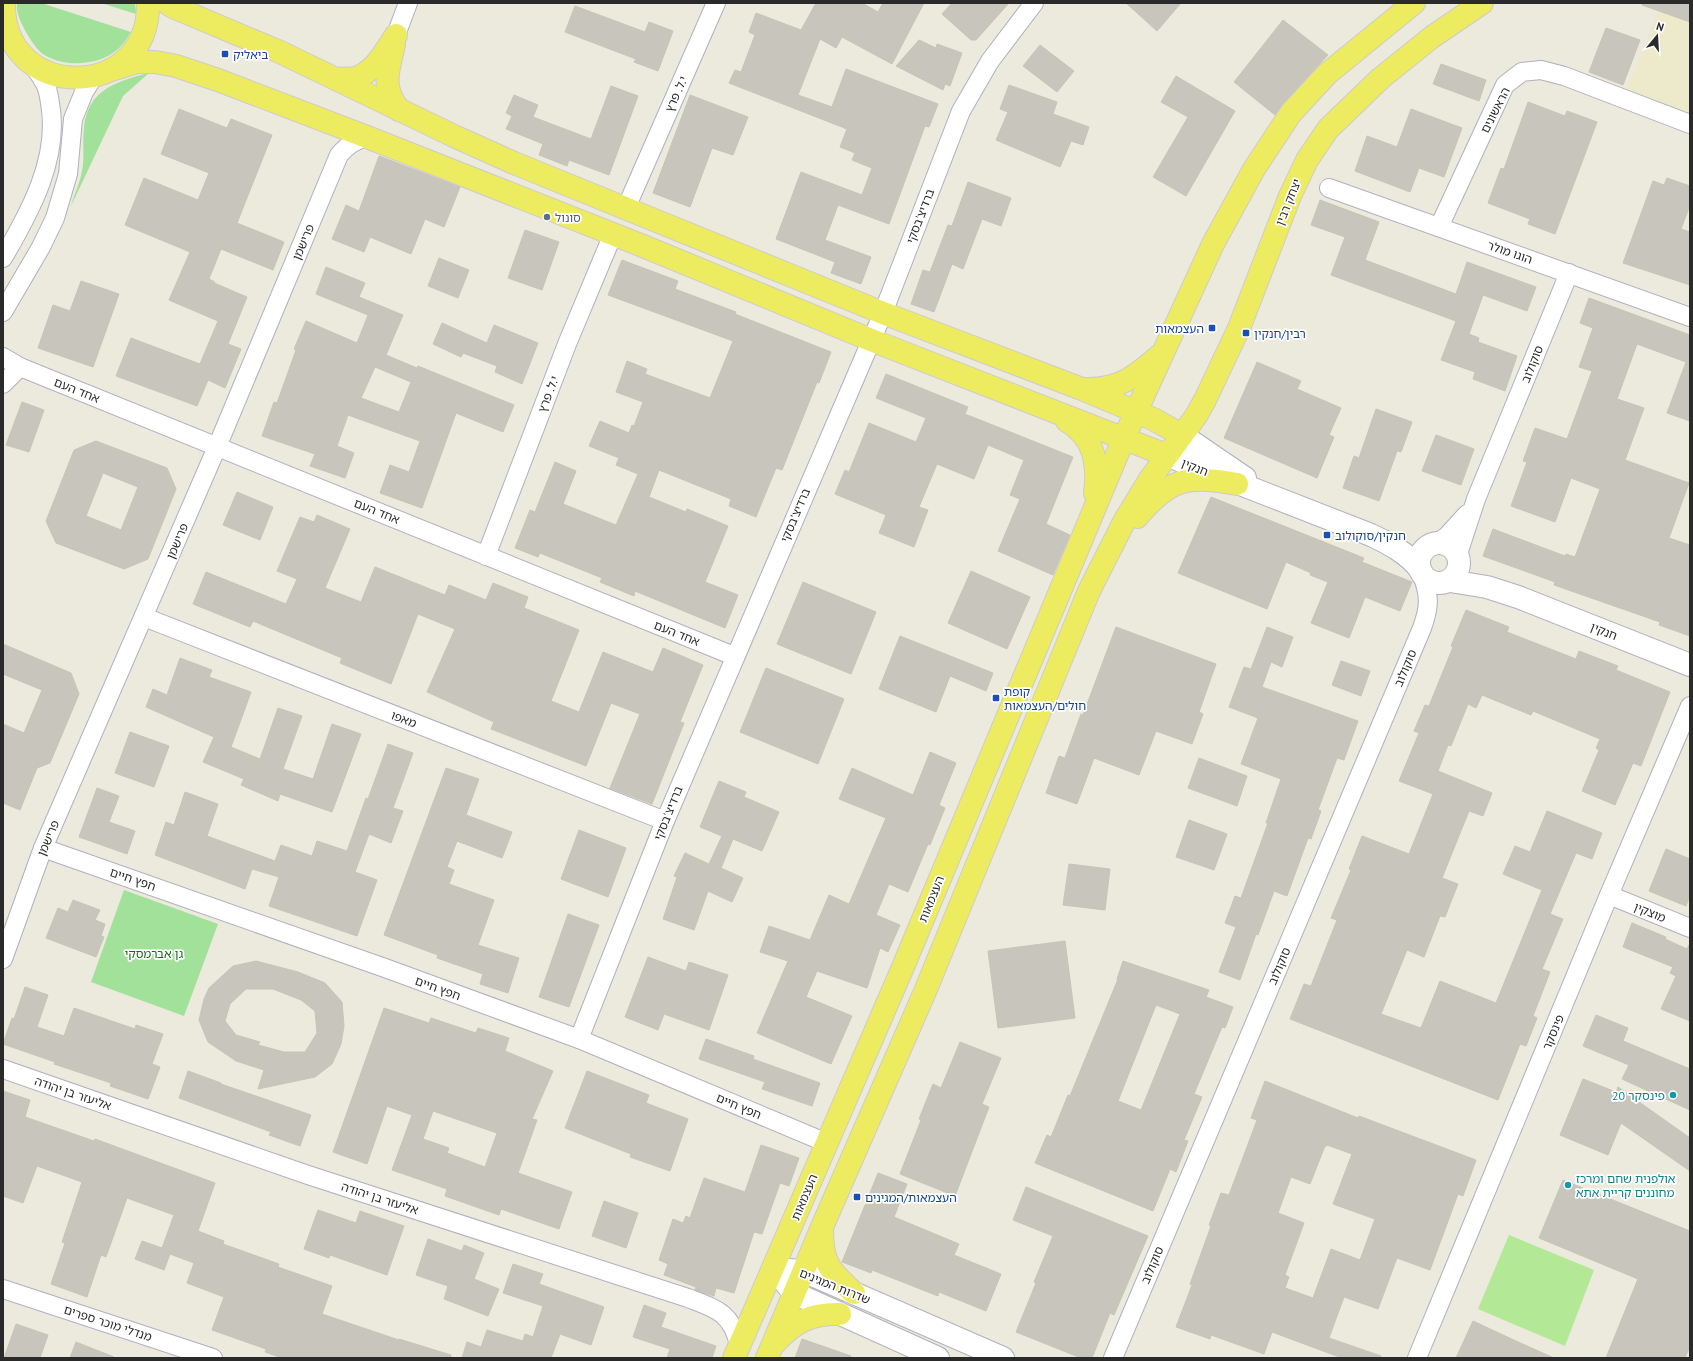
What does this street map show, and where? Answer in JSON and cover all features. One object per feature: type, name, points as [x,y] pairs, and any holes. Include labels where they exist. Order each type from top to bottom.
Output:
[{"type":"main road","points":[[4,3],[5,26],[17,49],[32,64],[50,74],[82,79],[137,62],[155,62],[176,66],[218,80],[368,137],[613,234],[871,340],[1036,404],[1073,425],[1083,433],[1091,444],[1095,454],[1097,483],[1093,511]]},
{"type":"main road","points":[[102,73],[128,57],[141,39],[146,22],[148,3]]},
{"type":"main road","points":[[168,3],[173,7],[247,38],[514,163],[883,313],[1082,389],[1136,411],[1182,435]]},
{"type":"main road","points":[[1124,438],[1193,287],[1233,207],[1254,169],[1292,113],[1327,74],[1414,3]]},
{"type":"main road","name":"יצחק רבין","points":[[1166,455],[1182,435],[1205,400],[1229,352],[1290,196],[1307,160],[1316,146],[1328,129],[1381,78],[1432,37],[1482,3]]},
{"type":"main road","points":[[336,79],[355,78],[365,73],[376,64],[396,35]]},
{"type":"main road","points":[[396,35],[387,80],[388,92],[399,110]]},
{"type":"main road","points":[[1082,389],[1102,389],[1117,386],[1141,371],[1163,353]]},
{"type":"main road","name":"חנקין","points":[[1036,404],[1166,455]]},
{"type":"main road","points":[[1124,438],[1145,432],[1182,435]]},
{"type":"main road","name":"העצמאות","points":[[737,1351],[904,967],[1124,438]]},
{"type":"main road","points":[[770,1352],[803,1271],[924,994],[1068,638],[1103,561],[1124,520],[1166,455]]},
{"type":"main road","points":[[1103,561],[1146,507],[1166,489],[1179,482],[1190,480],[1212,479],[1237,484]]},
{"type":"main road","points":[[822,1227],[823,1252],[826,1262],[832,1272],[854,1293]]},
{"type":"main road","points":[[770,1352],[781,1336],[802,1320],[820,1314],[840,1314]]},
{"type":"street","points":[[396,35],[408,3]]},
{"type":"street","name":"י.ל. פרץ","points":[[626,208],[716,3]]},
{"type":"street","name":"ברדיצ'בסקי","points":[[578,1039],[665,820],[734,656],[883,313],[961,111],[990,61],[1034,3]]},
{"type":"street","points":[[3,258],[18,232],[36,194],[49,155],[52,116],[48,94],[44,82],[32,64]]},
{"type":"street","name":"הראשונים","points":[[1439,227],[1505,85],[1522,72],[1541,70],[1564,76],[1690,124]]},
{"type":"street","points":[[3,312],[41,247],[55,218],[68,174],[73,119],[84,92],[102,73]]},
{"type":"street","name":"פרישמן","points":[[3,959],[43,848],[217,447],[339,155],[356,140],[368,137]]},
{"type":"street","name":"הוגו מולר","points":[[1329,188],[1690,317]]},
{"type":"street","name":"י.ל. פרץ","points":[[486,556],[567,344],[613,234]]},
{"type":"street","name":"סוקולוב","points":[[1458,556],[1476,499],[1569,273]]},
{"type":"street","name":"אחד העם","points":[[3,353],[20,367]]},
{"type":"street","name":"אחד העם","points":[[3,357],[20,367],[734,656]]},
{"type":"street","points":[[3,384],[20,367]]},
{"type":"street","name":"חנקין","points":[[1182,435],[1226,464],[1267,494]]},
{"type":"street","name":"חנקין","points":[[1166,455],[1237,484],[1267,494],[1371,535],[1392,545],[1412,559],[1420,571]]},
{"type":"street","name":"סוקולוב","points":[[1435,543],[1455,528],[1468,513],[1476,499]]},
{"type":"street","name":"חנקין","points":[[1371,535],[1404,542],[1435,543]]},
{"type":"street","points":[[1435,543],[1445,543],[1451,546],[1458,556],[1458,571],[1450,581],[1437,584],[1430,582],[1420,571],[1419,559],[1422,552],[1435,543]]},
{"type":"street","name":"חנקין","points":[[1458,556],[1518,597]]},
{"type":"street","name":"סוקולוב","points":[[1112,1358],[1422,628],[1427,614],[1429,601],[1428,590],[1420,571]]},
{"type":"street","name":"חנקין","points":[[1450,581],[1487,587],[1518,597],[1690,665]]},
{"type":"street","name":"מאפו","points":[[144,617],[665,820]]},
{"type":"street","name":"פינסקר","points":[[1417,1358],[1609,895],[1690,706]]},
{"type":"street","name":"חפץ חיים","points":[[43,848],[578,1039],[827,1143]]},
{"type":"street","name":"מוצקין","points":[[1609,895],[1690,928]]},
{"type":"street","name":"אליעזר בן יהודה","points":[[3,1069],[308,1175],[688,1298],[715,1309],[727,1318],[734,1326],[737,1351]]},
{"type":"street","name":"שדרות המגינים","points":[[773,1269],[803,1271],[1003,1358]]},
{"type":"street","name":"שדרות המגינים","points":[[773,1269],[794,1293],[938,1358]]},
{"type":"street","name":"מנדלי מוכר ספרים","points":[[3,1288],[181,1353],[213,1358]]},
{"type":"shaded area","points":[[1690,3],[1690,115],[1626,91],[1660,8]]},
{"type":"green space","points":[[17,3],[41,3],[131,32],[118,49],[101,59],[81,63],[61,62],[51,59],[43,54],[33,44],[21,22],[17,10]]},
{"type":"green space","points":[[101,3],[135,3],[136,14]]},
{"type":"green space","points":[[149,73],[123,96],[71,206],[82,171],[84,128],[86,115],[91,104],[97,96],[115,84]]},
{"type":"green space","name":"גן אברמסקי","points":[[124,890],[218,924],[184,1016],[91,982]]},
{"type":"green space","points":[[1509,1235],[1594,1270],[1565,1346],[1478,1309]]},
{"type":"building","points":[[816,3],[862,3],[878,12],[883,3],[924,3],[892,64],[842,37],[836,48],[820,39],[798,95],[832,107],[846,69],[938,104],[929,127],[925,126],[889,224],[838,205],[825,240],[871,257],[861,284],[831,273],[835,262],[776,239],[801,172],[862,195],[872,168],[852,160],[855,153],[840,147],[847,129],[729,83],[735,70],[741,72],[755,35],[749,32],[756,13],[801,30]]},
{"type":"building","points":[[952,3],[1009,3],[976,40],[971,40],[942,14]]},
{"type":"building","points":[[1126,3],[1181,3],[1157,31]]},
{"type":"building","points":[[1642,3],[1690,3],[1690,22],[1642,5]]},
{"type":"building","points":[[575,6],[645,32],[649,22],[673,31],[658,71],[634,62],[636,59],[565,32]]},
{"type":"building","points":[[1283,20],[1328,55],[1282,105],[1275,115],[1234,82]]},
{"type":"building","points":[[1606,28],[1640,40],[1623,85],[1589,72]]},
{"type":"building","points":[[919,40],[936,48],[937,44],[962,53],[950,86],[945,84],[943,90],[896,66]]},
{"type":"building","points":[[1040,45],[1074,71],[1057,92],[1023,66]]},
{"type":"building","points":[[1441,64],[1486,80],[1479,101],[1433,84]]},
{"type":"building","points":[[1176,76],[1235,111],[1186,196],[1153,177],[1188,117],[1161,102]]},
{"type":"building","points":[[1009,85],[1057,102],[1053,114],[1089,127],[1083,145],[1071,141],[1060,167],[996,140],[1008,112],[1000,109]]},
{"type":"building","points":[[611,86],[638,96],[609,175],[569,160],[567,166],[539,155],[543,144],[506,129],[512,116],[506,113],[514,95],[538,105],[533,117],[591,139]]},
{"type":"building","points":[[690,95],[748,117],[733,155],[712,148],[690,207],[653,193]]},
{"type":"building","points":[[1528,102],[1565,116],[1567,111],[1597,122],[1555,234],[1528,224],[1530,219],[1488,203],[1501,168],[1504,169]]},
{"type":"building","points":[[179,109],[227,128],[231,119],[272,135],[237,223],[284,242],[273,270],[221,249],[209,279],[215,282],[214,283],[247,297],[228,344],[241,349],[225,388],[208,380],[197,406],[116,376],[131,338],[200,364],[218,321],[169,300],[190,252],[125,225],[144,178],[198,200],[209,173],[161,154]]},
{"type":"building","points":[[1411,109],[1462,128],[1444,177],[1419,168],[1410,192],[1355,171],[1367,136],[1397,147]]},
{"type":"building","points":[[379,156],[460,187],[444,227],[425,219],[411,254],[370,237],[364,252],[332,239],[346,205],[359,211]]},
{"type":"building","points":[[1667,178],[1690,186],[1690,205],[1681,229],[1690,232],[1690,285],[1623,263],[1653,181],[1664,185]]},
{"type":"building","points":[[968,182],[1011,198],[1001,226],[982,219],[963,269],[952,264],[934,312],[911,304],[923,270],[930,272],[948,225],[952,226]]},
{"type":"building","points":[[1320,200],[1379,222],[1365,260],[1456,294],[1467,262],[1536,287],[1527,311],[1483,295],[1469,334],[1479,338],[1478,342],[1517,356],[1505,391],[1473,379],[1475,372],[1441,360],[1456,321],[1331,275],[1345,237],[1311,225]]},
{"type":"building","points":[[525,230],[559,242],[542,290],[508,278]]},
{"type":"building","points":[[439,258],[469,270],[458,298],[428,286]]},
{"type":"building","points":[[622,260],[678,281],[675,289],[736,312],[735,314],[831,352],[819,383],[817,382],[782,470],[776,468],[756,517],[729,506],[731,499],[659,470],[649,497],[686,512],[687,509],[728,526],[705,582],[738,595],[725,628],[635,591],[634,596],[600,582],[602,578],[540,553],[538,557],[515,548],[530,510],[535,512],[555,462],[576,471],[563,504],[616,525],[638,474],[616,465],[619,458],[589,446],[600,421],[629,433],[632,425],[634,426],[643,402],[616,392],[627,361],[647,369],[645,374],[710,398],[733,341],[608,295]]},
{"type":"building","points":[[326,267],[365,283],[359,297],[403,315],[386,355],[417,368],[418,366],[514,405],[503,432],[456,413],[422,508],[380,493],[390,465],[409,472],[420,441],[348,415],[337,446],[354,453],[345,478],[310,466],[315,454],[262,436],[274,402],[277,403],[296,350],[294,349],[306,321],[357,343],[368,315],[316,294]],"holes":[[[375,367],[411,382],[399,412],[361,398]]]},
{"type":"building","points":[[81,281],[119,294],[93,367],[38,348],[53,305],[70,311]]},
{"type":"building","points":[[1589,298],[1690,335],[1690,421],[1667,413],[1686,362],[1637,344],[1617,399],[1644,408],[1625,460],[1689,483],[1669,538],[1690,545],[1690,636],[1659,625],[1660,622],[1554,585],[1555,582],[1483,556],[1493,529],[1565,556],[1566,554],[1575,557],[1600,489],[1571,478],[1555,522],[1511,506],[1527,462],[1523,461],[1535,428],[1567,439],[1592,371],[1579,367],[1593,328],[1580,323]]},
{"type":"building","points":[[442,323],[487,343],[494,325],[538,343],[522,384],[495,372],[497,366],[463,353],[461,357],[433,344]]},
{"type":"building","points":[[1257,362],[1301,381],[1297,389],[1341,408],[1329,435],[1334,437],[1317,478],[1224,438]]},
{"type":"building","points":[[886,374],[968,407],[965,414],[1073,457],[1046,524],[1070,535],[1053,575],[998,551],[1020,499],[1010,495],[1024,460],[988,445],[974,479],[937,464],[919,507],[928,510],[914,547],[879,533],[886,515],[835,494],[845,470],[849,472],[869,423],[916,442],[926,418],[876,398]]},
{"type":"building","points":[[22,402],[44,410],[29,452],[6,445]]},
{"type":"building","points":[[1376,409],[1412,422],[1401,452],[1397,451],[1379,501],[1343,488],[1354,456],[1359,458]]},
{"type":"building","points":[[1436,435],[1474,449],[1461,485],[1422,471]]},
{"type":"building","points":[[96,441],[167,468],[176,489],[148,559],[124,569],[56,543],[46,521],[74,450]],"holes":[[[103,473],[138,487],[121,530],[86,516]]]},
{"type":"building","points":[[237,492],[273,507],[260,540],[223,525]]},
{"type":"building","points":[[1211,497],[1364,558],[1362,562],[1412,582],[1400,611],[1365,597],[1349,638],[1311,623],[1328,582],[1310,575],[1311,573],[1286,562],[1267,609],[1178,573]]},
{"type":"building","points":[[317,515],[350,529],[325,588],[361,602],[375,567],[445,595],[449,585],[486,600],[493,583],[528,597],[524,608],[579,630],[551,701],[579,712],[603,652],[653,672],[663,648],[703,665],[680,722],[684,723],[652,804],[610,788],[640,714],[611,703],[586,766],[491,729],[494,722],[427,692],[455,629],[418,614],[391,684],[340,663],[342,658],[253,621],[250,627],[193,604],[206,572],[286,604],[297,579],[277,571],[300,517],[314,522]]},
{"type":"building","points":[[971,571],[1030,597],[1007,649],[948,623]]},
{"type":"building","points":[[803,582],[876,612],[851,674],[777,644]]},
{"type":"building","points":[[1466,610],[1509,627],[1507,632],[1576,659],[1579,651],[1618,666],[1616,670],[1670,692],[1641,766],[1633,763],[1615,805],[1582,791],[1599,750],[1596,748],[1600,739],[1533,711],[1531,715],[1482,695],[1476,708],[1468,704],[1451,746],[1448,745],[1438,771],[1492,793],[1483,816],[1469,811],[1442,878],[1458,884],[1445,917],[1440,916],[1424,957],[1407,950],[1381,1014],[1421,1028],[1440,981],[1496,1003],[1542,890],[1503,874],[1515,846],[1530,852],[1547,811],[1602,833],[1592,859],[1576,853],[1550,914],[1563,919],[1542,969],[1550,972],[1533,1016],[1537,1018],[1526,1046],[1520,1044],[1498,1100],[1290,1019],[1304,984],[1311,986],[1337,920],[1331,918],[1351,870],[1349,869],[1362,836],[1409,854],[1433,794],[1399,781],[1419,733],[1414,731],[1425,705],[1429,706]]},
{"type":"building","points":[[1116,627],[1216,664],[1199,712],[1203,714],[1192,744],[1156,731],[1139,775],[1094,758],[1077,804],[1046,793],[1059,756],[1065,758]]},
{"type":"building","points":[[1267,627],[1293,637],[1282,667],[1271,662],[1262,687],[1358,721],[1344,760],[1337,758],[1318,810],[1321,811],[1311,839],[1308,838],[1287,896],[1274,891],[1258,935],[1256,934],[1240,980],[1219,972],[1236,927],[1225,923],[1235,896],[1241,898],[1268,823],[1266,823],[1281,779],[1241,764],[1258,718],[1229,707],[1244,667],[1251,669]]},
{"type":"building","points":[[900,636],[993,673],[986,691],[950,676],[936,712],[879,689]]},
{"type":"building","points":[[3,644],[71,673],[79,694],[50,763],[37,768],[20,810],[3,803],[3,724],[24,733],[42,690],[3,674]]},
{"type":"building","points":[[180,658],[212,670],[209,677],[251,692],[231,747],[260,759],[278,708],[302,716],[283,769],[313,779],[332,724],[361,734],[332,812],[280,794],[278,801],[241,785],[244,779],[203,762],[214,737],[146,707],[153,689],[167,695]]},
{"type":"building","points":[[1341,661],[1370,671],[1361,696],[1332,685]]},
{"type":"building","points":[[766,668],[844,699],[818,764],[740,732]]},
{"type":"building","points":[[130,732],[169,746],[154,787],[115,773]]},
{"type":"building","points":[[388,744],[413,753],[393,808],[403,811],[391,843],[369,834],[355,872],[377,880],[357,936],[269,906],[279,877],[252,869],[245,889],[155,855],[166,822],[174,825],[185,792],[218,804],[207,836],[275,861],[281,845],[312,856],[317,841],[347,851],[366,798],[368,799]]},
{"type":"building","points":[[930,752],[956,763],[939,805],[945,808],[908,892],[889,884],[876,915],[900,925],[888,952],[880,948],[867,988],[817,971],[806,997],[852,1016],[831,1064],[757,1033],[788,961],[760,952],[769,926],[810,940],[829,895],[849,904],[886,818],[839,799],[852,768],[913,795]]},
{"type":"building","points":[[1199,758],[1247,776],[1237,806],[1188,788]]},
{"type":"building","points":[[446,768],[479,779],[466,815],[512,832],[502,858],[457,841],[447,867],[454,870],[449,884],[494,900],[478,945],[519,958],[508,993],[480,984],[483,974],[437,958],[438,955],[384,935]]},
{"type":"building","points":[[719,781],[746,792],[744,797],[779,812],[762,851],[733,839],[721,868],[743,878],[732,902],[708,891],[694,930],[663,919],[677,877],[674,876],[685,853],[709,864],[722,836],[700,827]]},
{"type":"building","points":[[97,788],[119,796],[109,822],[135,831],[127,854],[79,837]]},
{"type":"building","points":[[1189,820],[1227,834],[1214,870],[1176,857]]},
{"type":"building","points":[[579,830],[626,848],[608,897],[561,879]]},
{"type":"building","points":[[1666,849],[1690,859],[1690,895],[1686,906],[1649,891]]},
{"type":"building","points":[[1069,864],[1110,869],[1105,910],[1063,905]]},
{"type":"building","points":[[73,900],[100,910],[95,920],[105,924],[101,936],[104,937],[96,957],[46,938],[58,908],[68,912]]},
{"type":"building","points":[[568,914],[599,925],[569,1007],[539,997]]},
{"type":"building","points":[[1632,923],[1666,937],[1665,939],[1687,949],[1690,943],[1690,1021],[1661,1009],[1676,976],[1670,973],[1673,967],[1623,947]]},
{"type":"building","points":[[1065,941],[1075,1018],[998,1028],[988,951]]},
{"type":"building","points":[[648,957],[686,971],[689,962],[728,975],[709,1030],[664,1014],[658,1030],[625,1017]]},
{"type":"building","points":[[256,961],[298,972],[325,983],[342,1002],[344,1026],[341,1044],[332,1064],[315,1077],[258,1089],[264,1070],[236,1061],[208,1042],[199,1020],[204,999],[209,988],[233,966]],"holes":[[[246,989],[273,989],[301,1000],[315,1011],[317,1033],[305,1052],[284,1052],[258,1045],[260,1042],[236,1035],[225,1021],[230,1004]]]},
{"type":"building","points":[[1123,961],[1209,990],[1206,997],[1233,1007],[1225,1028],[1222,1027],[1194,1094],[1202,1097],[1184,1140],[1188,1141],[1176,1172],[1170,1169],[1153,1211],[1035,1163],[1047,1135],[1051,1137],[1068,1095],[1070,1096]],"holes":[[[1156,1005],[1180,1014],[1141,1110],[1118,1101]]]},
{"type":"building","points":[[25,987],[48,995],[37,1027],[64,1036],[74,1008],[135,1029],[136,1025],[163,1034],[152,1064],[160,1067],[148,1099],[110,1086],[111,1083],[54,1064],[55,1062],[3,1044],[12,1018],[14,1019]]},
{"type":"building","points":[[384,1008],[429,1023],[431,1018],[476,1033],[478,1028],[509,1038],[505,1051],[553,1071],[532,1119],[537,1120],[518,1173],[572,1192],[559,1229],[501,1209],[499,1215],[445,1196],[447,1189],[392,1170],[412,1115],[387,1106],[367,1164],[333,1152]],"holes":[[[433,1111],[497,1133],[485,1167],[447,1153],[449,1148],[423,1139]]]},
{"type":"building","name":"פינסקר 20","points":[[1596,1015],[1628,1028],[1623,1041],[1690,1069],[1690,1110],[1622,1079],[1629,1065],[1583,1046]]},
{"type":"building","points":[[706,1039],[754,1056],[753,1059],[820,1083],[812,1106],[762,1089],[765,1082],[699,1059]]},
{"type":"building","points":[[960,1042],[1001,1058],[982,1104],[989,1107],[955,1196],[900,1174],[933,1084],[941,1088]]},
{"type":"building","points":[[188,1071],[311,1115],[300,1146],[269,1135],[271,1132],[179,1098]]},
{"type":"building","points":[[587,1071],[649,1095],[646,1103],[688,1119],[670,1171],[630,1157],[631,1154],[565,1128]]},
{"type":"building","points":[[1583,1079],[1616,1092],[1618,1087],[1690,1138],[1690,1171],[1621,1123],[1608,1155],[1560,1135]]},
{"type":"building","points":[[1265,1081],[1358,1118],[1359,1116],[1476,1160],[1463,1196],[1458,1194],[1430,1270],[1397,1258],[1378,1309],[1344,1297],[1329,1338],[1381,1356],[1380,1358],[1342,1358],[1272,1332],[1264,1354],[1211,1335],[1210,1339],[1176,1327],[1192,1285],[1190,1284],[1221,1193],[1229,1195],[1257,1120],[1251,1118]],"holes":[[[1327,1145],[1352,1154],[1333,1204],[1375,1219],[1360,1260],[1331,1249],[1313,1298],[1285,1288],[1289,1277],[1285,1275],[1304,1223],[1278,1213],[1291,1177],[1310,1184],[1325,1146]]]},
{"type":"building","points":[[3,1091],[30,1100],[25,1117],[94,1141],[95,1139],[215,1183],[198,1231],[224,1241],[223,1244],[279,1264],[278,1267],[332,1286],[322,1314],[399,1340],[451,1355],[451,1358],[282,1358],[265,1352],[266,1349],[212,1330],[224,1297],[187,1283],[194,1263],[170,1254],[164,1270],[135,1259],[142,1241],[162,1248],[174,1215],[127,1198],[106,1257],[101,1255],[87,1297],[51,1284],[65,1243],[62,1242],[82,1182],[37,1166],[23,1203],[3,1196]]},
{"type":"building","points":[[761,1145],[799,1158],[789,1186],[780,1183],[762,1234],[754,1232],[734,1293],[716,1288],[714,1296],[695,1290],[696,1287],[664,1275],[668,1264],[659,1260],[673,1219],[683,1223],[686,1216],[690,1218],[704,1178],[745,1192]]},
{"type":"building","points":[[878,1173],[907,1184],[894,1217],[959,1244],[954,1255],[1001,1274],[986,1311],[939,1292],[938,1296],[872,1270],[871,1273],[842,1262]]},
{"type":"building","points":[[1563,1180],[1690,1231],[1690,1346],[1685,1358],[1606,1358],[1638,1279],[1539,1238]]},
{"type":"building","points":[[1026,1187],[1148,1236],[1114,1315],[1110,1313],[1092,1358],[1081,1358],[1016,1332],[1053,1236],[1013,1220]]},
{"type":"building","points":[[604,1201],[638,1213],[626,1248],[592,1236]]},
{"type":"building","points":[[318,1210],[356,1223],[360,1211],[404,1226],[387,1275],[330,1255],[329,1258],[304,1249]]},
{"type":"building","points":[[428,1239],[462,1251],[464,1245],[484,1253],[474,1279],[499,1289],[488,1316],[444,1299],[448,1286],[416,1275]]},
{"type":"building","points":[[513,1264],[543,1274],[539,1284],[604,1307],[591,1345],[560,1334],[551,1358],[462,1358],[467,1342],[481,1347],[487,1330],[523,1341],[525,1334],[533,1337],[543,1306],[503,1293]]},
{"type":"building","points":[[644,1305],[666,1313],[661,1327],[716,1346],[712,1358],[667,1358],[670,1349],[633,1337]]},
{"type":"building","points":[[1473,1321],[1516,1341],[1554,1358],[1456,1358]]},
{"type":"building","points":[[16,1324],[48,1335],[40,1358],[4,1358]]},
{"type":"building","points":[[802,1339],[851,1356],[850,1358],[795,1358]]},
{"type":"building","points":[[76,1342],[114,1357],[114,1358],[70,1358]]},
{"type":"place","name":"ביאליק","points":[[225,54]]},
{"type":"place","name":"סונול","points":[[547,217]]},
{"type":"place","name":"העצמאות","points":[[1212,328]]},
{"type":"place","name":"רבין/חנקין","points":[[1246,333]]},
{"type":"place","name":"חנקין/סוקולוב","points":[[1327,535]]},
{"type":"place","name":"קופת חולים/העצמאות","points":[[996,698]]},
{"type":"place","name":"פינסקר 20","points":[[1673,1095]]},
{"type":"place","name":"אולפנית שחם ומרכז מחוננים קריית אתא","points":[[1568,1185]]},
{"type":"place","name":"העצמאות/המגינים","points":[[857,1197]]}]
